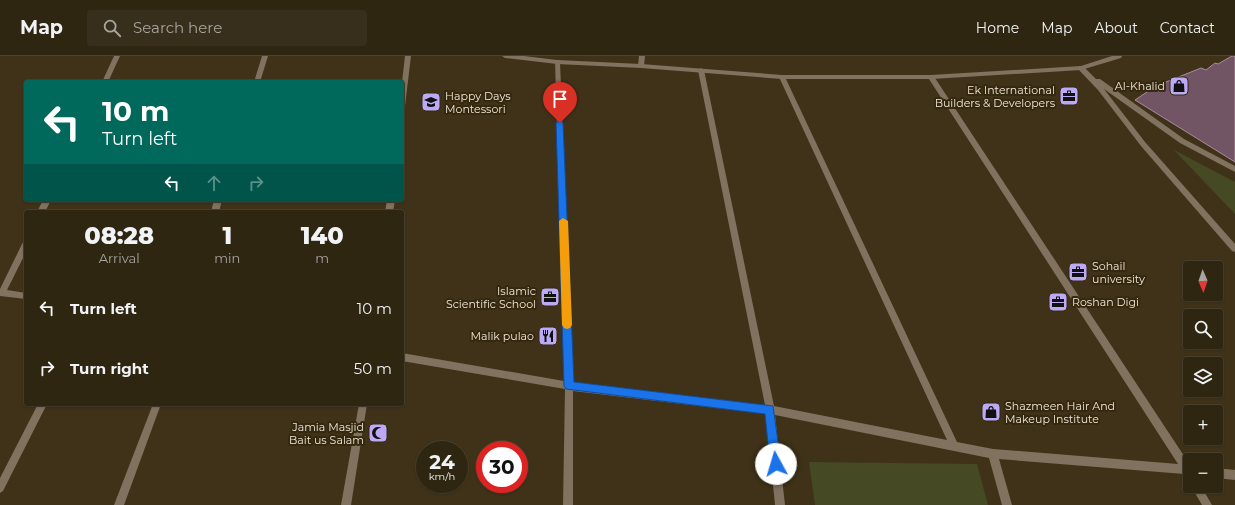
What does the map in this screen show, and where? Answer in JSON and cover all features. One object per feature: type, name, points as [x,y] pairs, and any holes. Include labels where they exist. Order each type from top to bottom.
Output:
[{"type":"street","points":[[106,80],[117,56]]},
{"type":"street","points":[[257,80],[265,56]]},
{"type":"street","points":[[404,89],[408,56]]},
{"type":"street","points":[[505,56],[557,62],[702,70],[782,77],[931,77],[1081,68],[1119,56]]},
{"type":"street","points":[[641,66],[642,56]]},
{"type":"street","points":[[557,62],[569,386],[568,505]]},
{"type":"street","points":[[1081,68],[1182,141],[1235,169]]},
{"type":"street","points":[[1081,68],[1100,88],[1143,144],[1235,249]]},
{"type":"street","points":[[702,70],[770,410],[780,505]]},
{"type":"street","points":[[782,77],[954,446]]},
{"type":"street","points":[[931,77],[1183,462]]},
{"type":"street","points":[[24,248],[2,293],[24,296]]},
{"type":"street","points":[[404,357],[569,386],[770,410],[993,454],[1183,470]]},
{"type":"street","points":[[0,488],[42,406]]},
{"type":"street","points":[[119,505],[156,406]]},
{"type":"street","points":[[346,505],[363,406]]},
{"type":"street","points":[[993,454],[1007,505]]},
{"type":"street","points":[[1223,474],[1235,475]]},
{"type":"street","points":[[1200,493],[1207,505]]},
{"type":"green space","points":[[1174,150],[1235,182],[1235,214]]},
{"type":"green space","points":[[809,462],[977,464],[988,505],[815,505]]},
{"type":"building","points":[[1232,56],[1235,56],[1235,162],[1135,100],[1156,86],[1201,68],[1206,70],[1215,63],[1218,64]]},
{"type":"slow traffic","points":[[563,221],[567,325]]},
{"type":"place","name":"Al-Khalid","points":[[1179,86]]},
{"type":"place","name":"Ek International Builders & Developers","points":[[1069,96]]},
{"type":"place","name":"Happy Days Montessori","points":[[431,102]]},
{"type":"place","name":"Sohail university","points":[[1078,272]]},
{"type":"place","name":"Islamic Scientific School","points":[[550,297]]},
{"type":"place","name":"Roshan Digi","points":[[1058,302]]},
{"type":"place","name":"Malik pulao","points":[[548,336]]},
{"type":"place","name":"Shazmeen Hair And Makeup Institute","points":[[991,412]]},
{"type":"place","name":"Jamia Masjid Bait us Salam","points":[[378,433]]},
{"type":"route","points":[[560,123],[569,386],[770,410],[776,464]]}]
